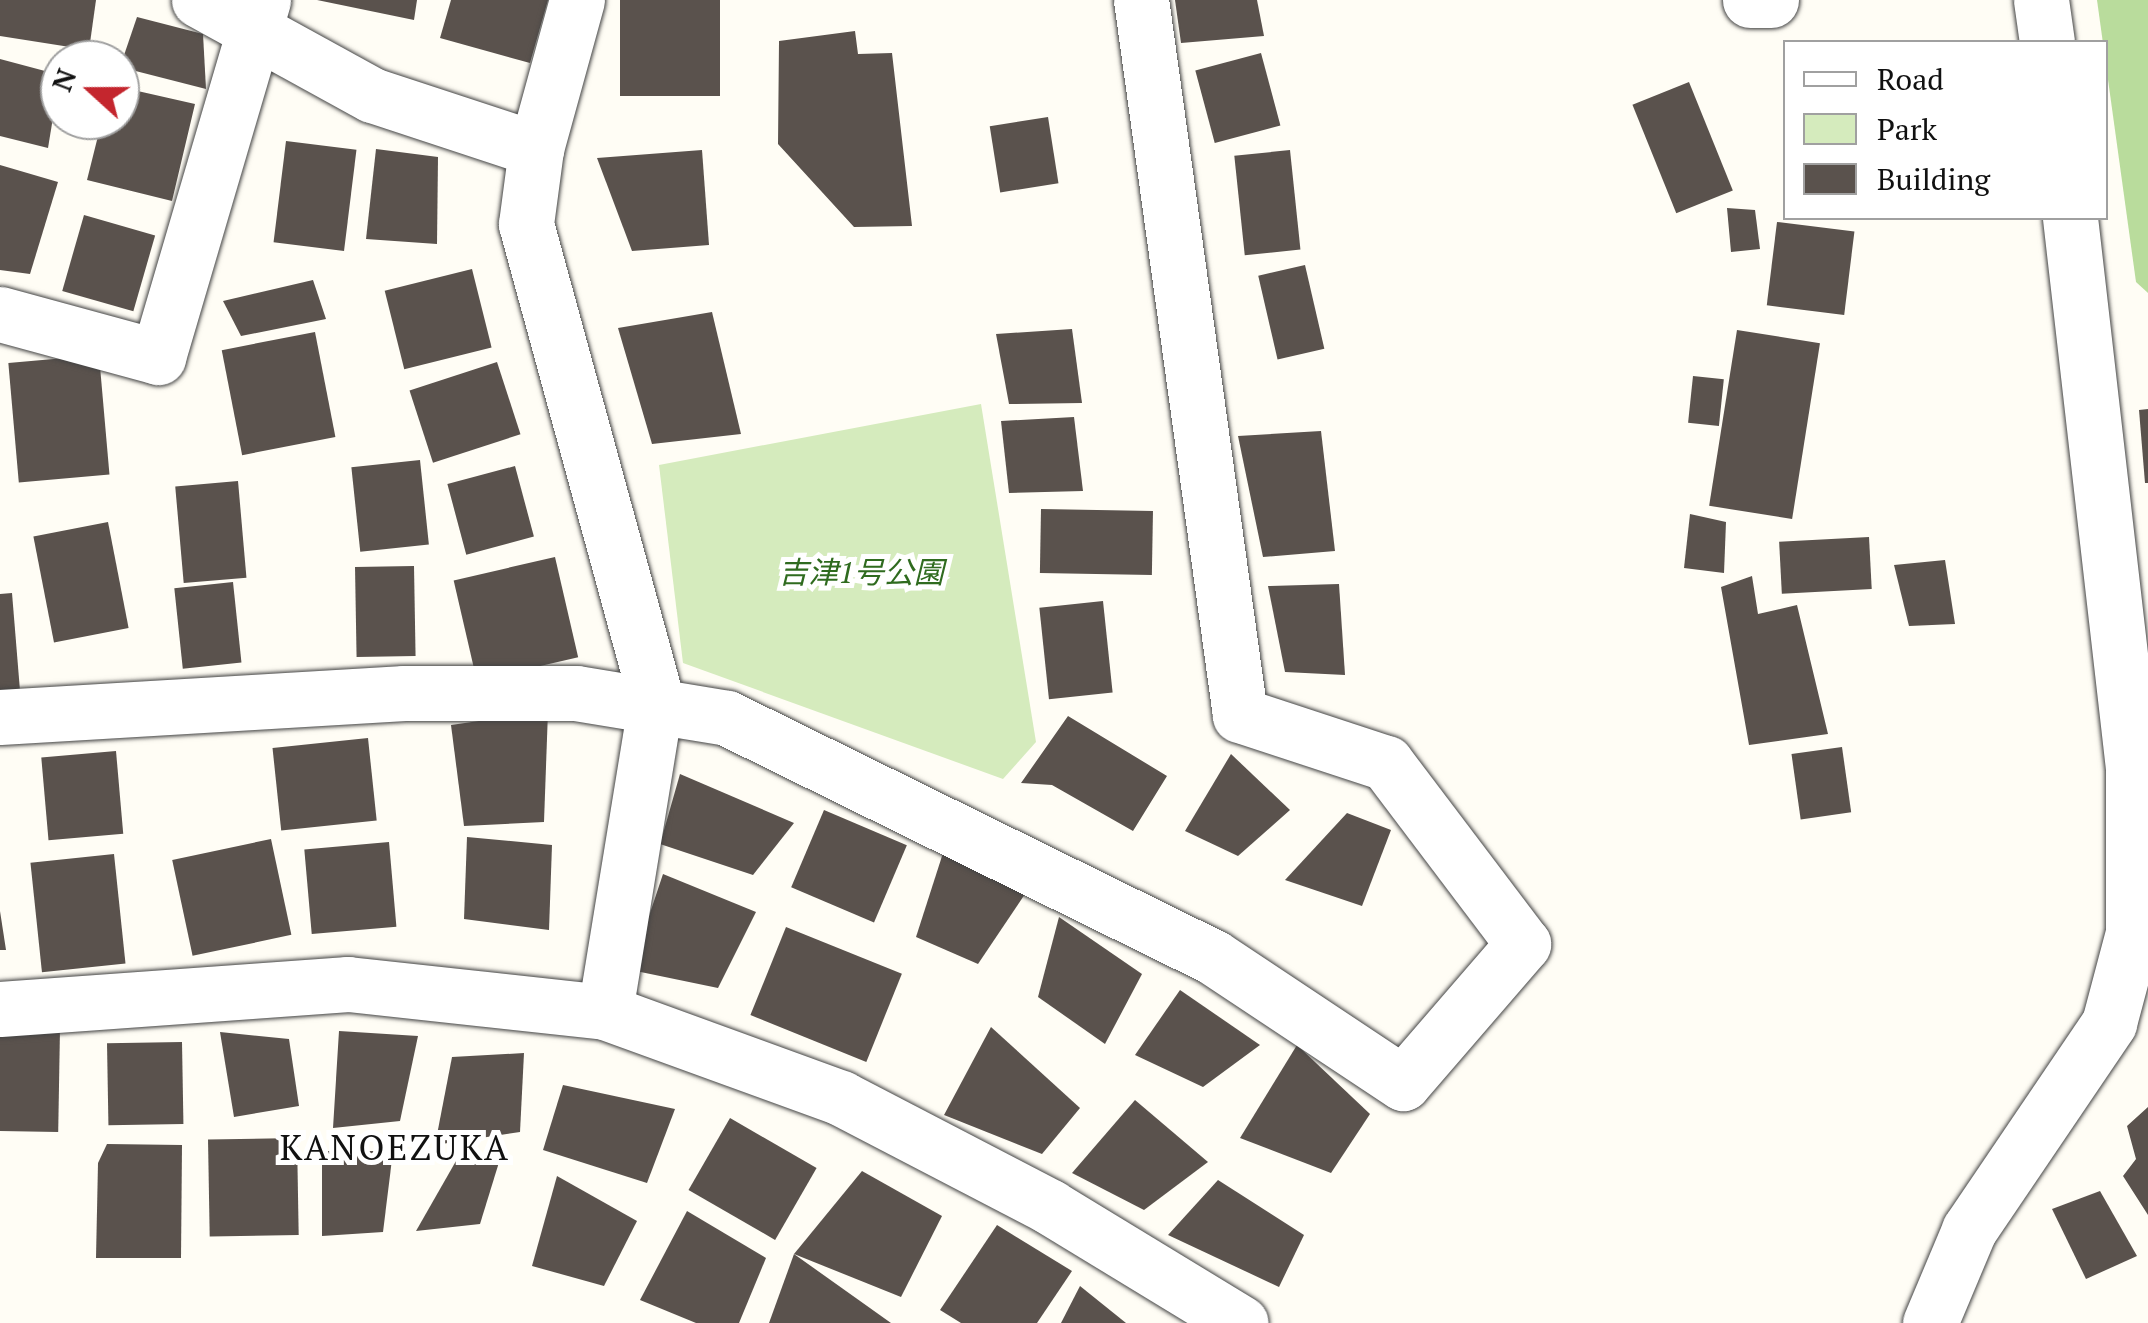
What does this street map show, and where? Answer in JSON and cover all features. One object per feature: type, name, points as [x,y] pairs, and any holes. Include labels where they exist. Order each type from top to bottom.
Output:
[{"type":"street","points":[[198,0],[259,15],[372,95],[536,149]]},
{"type":"street","points":[[577,0],[536,149],[526,224],[656,700],[605,1012]]},
{"type":"street","points":[[0,717],[404,692],[656,700],[727,718],[1000,845],[1213,957],[1403,1084],[1523,944],[1386,764],[1240,714],[1141,0]]},
{"type":"street","points":[[1750,0],[1771,0]]},
{"type":"street","points":[[2042,0],[2047,40]]},
{"type":"street","points":[[0,314],[158,358],[259,15]]},
{"type":"street","points":[[1930,1323],[1969,1230],[2109,1023],[2133,933],[2133,768],[2070,220]]},
{"type":"street","points":[[0,1009],[348,984],[605,1012],[841,1098],[1050,1207],[1241,1323]]},
{"type":"green space","points":[[2097,0],[2148,0],[2148,293],[2136,282],[2108,80],[2108,40],[2103,40]]},
{"type":"green space","name":"吉津1号公園","points":[[981,404],[1036,742],[1003,779],[683,663],[659,465]]},
{"type":"building","points":[[0,0],[96,0],[90,40],[40,42],[0,36]]},
{"type":"building","points":[[317,0],[417,0],[414,20]]},
{"type":"building","points":[[451,0],[548,0],[530,63],[440,38]]},
{"type":"building","points":[[620,0],[720,0],[720,96],[620,96]]},
{"type":"building","points":[[1175,0],[1257,0],[1264,36],[1181,43]]},
{"type":"building","points":[[137,17],[203,34],[206,89],[140,72],[140,40],[129,40]]},
{"type":"building","points":[[855,31],[858,54],[892,53],[912,226],[854,227],[778,144],[779,41]]},
{"type":"building","points":[[1261,53],[1280,125],[1215,143],[1195,71]]},
{"type":"building","points":[[0,59],[40,70],[40,140],[49,140],[48,148],[0,136]]},
{"type":"building","points":[[1689,82],[1733,190],[1676,213],[1632,105]]},
{"type":"building","points":[[140,92],[195,104],[172,201],[87,180],[97,140],[140,140]]},
{"type":"building","points":[[1048,117],[1058,183],[1000,192],[990,126]]},
{"type":"building","points":[[286,141],[356,150],[344,251],[274,242]]},
{"type":"building","points":[[376,149],[438,157],[437,244],[366,239]]},
{"type":"building","points":[[702,150],[709,245],[632,251],[597,158]]},
{"type":"building","points":[[1290,150],[1300,249],[1245,255],[1234,156]]},
{"type":"building","points":[[0,165],[58,182],[30,274],[0,270]]},
{"type":"building","points":[[1727,208],[1755,210],[1760,249],[1731,252]]},
{"type":"building","points":[[84,215],[155,235],[133,311],[62,291]]},
{"type":"building","points":[[1777,222],[1854,232],[1844,315],[1767,305]]},
{"type":"building","points":[[1305,265],[1324,349],[1278,360],[1258,276]]},
{"type":"building","points":[[472,269],[492,348],[404,369],[385,291]]},
{"type":"building","points":[[313,280],[326,319],[241,336],[223,301]]},
{"type":"building","points":[[712,312],[741,434],[652,444],[618,328]]},
{"type":"building","points":[[1072,329],[1082,403],[1009,404],[996,334]]},
{"type":"building","points":[[1737,330],[1820,343],[1792,519],[1709,506]]},
{"type":"building","points":[[315,332],[335,437],[242,455],[222,350]]},
{"type":"building","points":[[99,355],[109,475],[19,482],[8,363]]},
{"type":"building","points":[[497,362],[520,434],[433,463],[410,390]]},
{"type":"building","points":[[1693,376],[1724,379],[1719,426],[1688,423]]},
{"type":"building","points":[[2148,409],[2148,483],[2145,483],[2139,410]]},
{"type":"building","points":[[1074,417],[1083,491],[1009,493],[1001,421]]},
{"type":"building","points":[[1321,431],[1335,551],[1263,557],[1238,436]]},
{"type":"building","points":[[420,460],[429,545],[360,552],[351,467]]},
{"type":"building","points":[[515,466],[534,537],[466,555],[447,484]]},
{"type":"building","points":[[238,481],[246,578],[184,583],[175,486]]},
{"type":"building","points":[[1041,509],[1153,511],[1152,575],[1040,573]]},
{"type":"building","points":[[1690,514],[1726,522],[1724,573],[1684,568]]},
{"type":"building","points":[[108,522],[129,628],[54,643],[33,537]]},
{"type":"building","points":[[1869,537],[1872,589],[1782,594],[1779,542]]},
{"type":"building","points":[[555,557],[578,657],[477,681],[454,580]]},
{"type":"building","points":[[1945,560],[1955,624],[1909,626],[1894,565]]},
{"type":"building","points":[[414,566],[416,656],[357,657],[355,567]]},
{"type":"building","points":[[1752,576],[1758,614],[1797,605],[1828,734],[1749,745],[1721,587]]},
{"type":"building","points":[[233,582],[241,663],[183,669],[174,588]]},
{"type":"building","points":[[1339,584],[1345,675],[1285,672],[1268,586]]},
{"type":"building","points":[[12,593],[21,703],[0,703],[0,594]]},
{"type":"building","points":[[1103,601],[1113,692],[1049,699],[1039,608]]},
{"type":"building","points":[[548,711],[544,822],[464,826],[451,725]]},
{"type":"building","points":[[1068,716],[1167,776],[1133,831],[1052,785],[1021,783]]},
{"type":"building","points":[[368,738],[377,821],[281,831],[273,748]]},
{"type":"building","points":[[1842,747],[1851,812],[1801,819],[1791,754]]},
{"type":"building","points":[[116,751],[123,834],[49,840],[41,758]]},
{"type":"building","points":[[1231,754],[1290,810],[1238,856],[1185,831]]},
{"type":"building","points":[[680,774],[794,823],[753,875],[660,844]]},
{"type":"building","points":[[824,810],[907,845],[874,922],[791,887]]},
{"type":"building","points":[[1347,813],[1391,830],[1362,906],[1285,880]]},
{"type":"building","points":[[467,837],[552,845],[549,930],[464,919]]},
{"type":"building","points":[[271,839],[291,935],[193,956],[172,860]]},
{"type":"building","points":[[389,842],[396,927],[312,934],[304,849]]},
{"type":"building","points":[[943,853],[1025,894],[978,964],[916,937]]},
{"type":"building","points":[[114,854],[125,963],[42,972],[30,863]]},
{"type":"building","points":[[663,874],[756,912],[718,988],[631,970]]},
{"type":"building","points":[[0,911],[6,950],[0,950]]},
{"type":"building","points":[[1059,917],[1142,974],[1105,1044],[1038,997]]},
{"type":"building","points":[[786,927],[902,974],[866,1062],[750,1015]]},
{"type":"building","points":[[1180,990],[1260,1045],[1203,1087],[1135,1055]]},
{"type":"building","points":[[991,1027],[1080,1108],[1042,1154],[944,1115]]},
{"type":"building","points":[[0,1028],[60,1029],[58,1132],[0,1131]]},
{"type":"building","points":[[339,1031],[418,1036],[400,1121],[333,1128]]},
{"type":"building","points":[[220,1032],[289,1039],[299,1106],[234,1117]]},
{"type":"building","points":[[182,1042],[183,1124],[108,1125],[107,1043]]},
{"type":"building","points":[[1297,1045],[1370,1114],[1331,1173],[1240,1138]]},
{"type":"building","points":[[524,1053],[520,1132],[435,1145],[452,1057]]},
{"type":"building","points":[[563,1085],[675,1109],[647,1183],[543,1150]]},
{"type":"building","points":[[1135,1100],[1208,1162],[1144,1210],[1072,1173]]},
{"type":"building","points":[[2148,1107],[2148,1215],[2123,1176],[2136,1159],[2127,1126]]},
{"type":"building","points":[[730,1118],[817,1168],[775,1240],[688,1190]]},
{"type":"building","points":[[297,1138],[299,1235],[210,1237],[208,1140]]},
{"type":"building","points":[[107,1144],[182,1145],[181,1258],[96,1258],[98,1163]]},
{"type":"building","points":[[322,1151],[393,1151],[383,1232],[322,1236]]},
{"type":"building","points":[[500,1159],[480,1224],[416,1231],[456,1161]]},
{"type":"building","points":[[862,1171],[942,1216],[901,1297],[794,1254]]},
{"type":"building","points":[[557,1176],[637,1221],[604,1286],[532,1266]]},
{"type":"building","points":[[1218,1180],[1304,1235],[1279,1287],[1168,1235]]},
{"type":"building","points":[[2100,1191],[2137,1256],[2086,1279],[2052,1209]]},
{"type":"building","points":[[687,1211],[766,1258],[739,1323],[696,1323],[640,1300]]},
{"type":"building","points":[[997,1225],[1072,1271],[1037,1323],[961,1323],[940,1310]]},
{"type":"building","points":[[794,1254],[891,1323],[769,1323]]},
{"type":"building","points":[[1080,1286],[1126,1323],[1061,1323]]},
{"type":"district","name":"KANOEZUKA","points":[[395,1147]]}]
